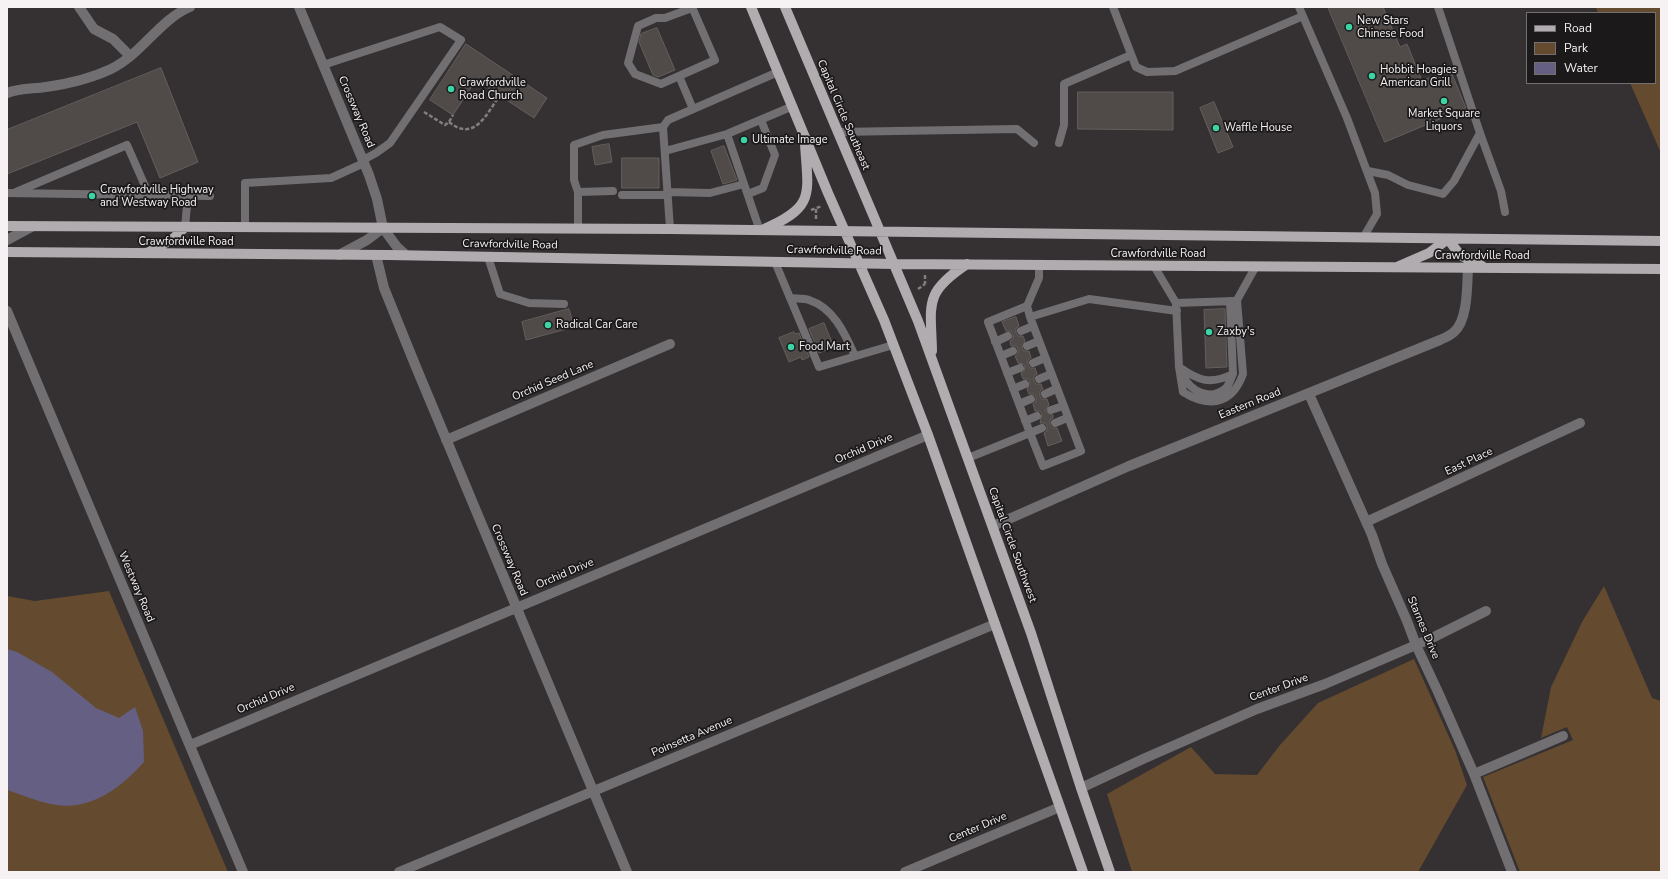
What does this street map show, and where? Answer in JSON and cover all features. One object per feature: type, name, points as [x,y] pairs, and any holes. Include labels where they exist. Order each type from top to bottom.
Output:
[{"type":"main road","points":[[751,7],[893,345],[928,435],[1083,872]]},
{"type":"main road","name":"Capital Circle Southeast","points":[[786,7],[880,232]]},
{"type":"main road","points":[[760,231],[790,217],[803,203],[808,188],[805,136]]},
{"type":"main road","name":"Crawfordville Road","points":[[7,226],[578,229],[1661,241]]},
{"type":"main road","points":[[147,253],[174,238],[185,227]]},
{"type":"main road","name":"Capital Circle Southwest","points":[[880,232],[895,264],[933,362],[993,526],[1031,633],[1110,872]]},
{"type":"main road","points":[[1397,267],[1429,252],[1448,239],[1460,255],[1484,268]]},
{"type":"main road","name":"Crawfordville Road","points":[[7,252],[406,255],[1039,266],[1661,269]]},
{"type":"main road","points":[[933,362],[931,309],[934,297],[944,281],[967,264]]},
{"type":"street","points":[[79,7],[94,29],[113,40],[130,56]]},
{"type":"street","points":[[7,93],[15,90],[48,87],[89,77],[111,69],[130,56],[169,20],[190,7]]},
{"type":"street","name":"Crossway Road","points":[[298,7],[364,162],[378,199],[383,228]]},
{"type":"street","points":[[7,240],[33,226]]},
{"type":"street","points":[[339,255],[367,240],[383,228],[406,255]]},
{"type":"street","name":"Crossway Road","points":[[376,255],[384,288],[627,872]]},
{"type":"street","name":"Eastern Road","points":[[993,526],[1129,466],[1440,340],[1454,332],[1461,322],[1466,297],[1468,268]]},
{"type":"street","name":"Westway Road","points":[[7,311],[243,872]]},
{"type":"street","name":"Orchid Seed Lane","points":[[446,440],[670,344]]},
{"type":"street","name":"Starnes Drive","points":[[1309,394],[1366,522],[1416,645],[1474,774],[1512,872]]},
{"type":"street","name":"East Place","points":[[1366,522],[1580,423]]},
{"type":"street","name":"Orchid Drive","points":[[190,745],[928,435]]},
{"type":"street","name":"Center Drive","points":[[1081,788],[1257,709],[1325,684],[1416,645],[1486,611]]},
{"type":"street","name":"Poinsetta Avenue","points":[[399,872],[995,624]]},
{"type":"street","points":[[1474,774],[1563,736]]},
{"type":"street","name":"Center Drive","points":[[905,872],[1060,807]]},
{"type":"lane","points":[[692,7],[715,60],[661,84],[635,74],[628,63],[638,26],[656,18],[665,18],[692,7]]},
{"type":"lane","points":[[1114,7],[1136,67],[1147,72],[1176,71],[1303,16]]},
{"type":"lane","points":[[1299,7],[1347,118],[1375,193],[1377,214],[1363,238]]},
{"type":"lane","points":[[1438,7],[1480,133],[1502,191],[1505,212]]},
{"type":"lane","points":[[245,228],[245,183],[331,178],[364,162],[390,143],[461,40],[440,27],[323,65]]},
{"type":"lane","points":[[1059,143],[1064,125],[1064,84],[1131,55]]},
{"type":"lane","points":[[670,230],[663,127],[668,120],[778,72]]},
{"type":"lane","points":[[679,76],[693,109]]},
{"type":"lane","points":[[665,151],[727,134],[793,106]]},
{"type":"lane","points":[[748,194],[763,188],[775,155],[761,120]]},
{"type":"lane","points":[[578,229],[578,192],[574,180],[574,145],[603,135],[663,127]]},
{"type":"lane","points":[[837,132],[1017,129],[1034,143]]},
{"type":"lane","points":[[1368,171],[1388,175],[1408,185],[1444,194],[1454,181],[1480,133]]},
{"type":"lane","points":[[727,134],[760,231]]},
{"type":"lane","points":[[10,193],[127,145],[149,195]]},
{"type":"lane","points":[[622,195],[710,193],[744,184]]},
{"type":"lane","points":[[578,192],[613,191]]},
{"type":"lane","points":[[10,193],[210,196]]},
{"type":"lane","points":[[185,227],[188,195]]},
{"type":"lane","points":[[488,257],[500,294],[529,303],[564,304]]},
{"type":"lane","points":[[775,262],[820,367],[893,345]]},
{"type":"lane","points":[[1027,306],[988,322],[1043,466],[1081,451],[1056,389],[1027,306],[1039,278],[1039,266]]},
{"type":"lane","points":[[1154,266],[1177,307],[1179,366],[1183,392],[1196,400],[1213,403],[1221,400],[1239,386],[1243,374],[1233,301]]},
{"type":"lane","points":[[1179,366],[1186,382],[1196,391],[1208,395],[1217,393],[1226,388],[1233,374],[1233,301],[1256,266]]},
{"type":"lane","points":[[790,298],[808,300],[826,310],[842,328],[855,356]]},
{"type":"lane","points":[[1030,317],[1089,299],[1177,307],[1233,301]]},
{"type":"lane","points":[[1021,331],[1033,326]]},
{"type":"lane","points":[[995,342],[1008,336]]},
{"type":"lane","points":[[1026,346],[1039,341]]},
{"type":"lane","points":[[1000,356],[1013,351]]},
{"type":"lane","points":[[1033,363],[1045,358]]},
{"type":"lane","points":[[1179,366],[1194,378],[1203,381],[1223,379],[1233,374]]},
{"type":"lane","points":[[1007,373],[1020,368]]},
{"type":"lane","points":[[1039,379],[1051,374]]},
{"type":"lane","points":[[1013,389],[1025,384]]},
{"type":"lane","points":[[1044,394],[1056,389]]},
{"type":"lane","points":[[1019,404],[1031,399]]},
{"type":"lane","points":[[1051,410],[1063,406]]},
{"type":"lane","points":[[1025,421],[1037,416]]},
{"type":"lane","points":[[1055,423],[1067,418]]},
{"type":"lane","points":[[968,458],[1042,428]]},
{"type":"path","points":[[449,122],[461,129],[474,127],[480,124],[500,95]]},
{"type":"path","points":[[415,106],[441,123],[445,124],[449,122],[453,115]]},
{"type":"path","points":[[807,209],[812,210],[822,206]]},
{"type":"path","points":[[816,209],[816,221]]},
{"type":"path","points":[[918,289],[925,284],[925,275]]},
{"type":"green space","points":[[1596,7],[1661,7],[1661,153],[1630,84],[1656,84],[1656,12],[1598,12]]},
{"type":"green space","points":[[1604,586],[1652,698],[1661,701],[1661,872],[1520,872],[1483,777],[1573,740],[1567,727],[1541,738],[1551,687],[1582,622]]},
{"type":"green space","points":[[109,591],[228,872],[7,872],[7,596],[35,601]]},
{"type":"green space","points":[[1414,659],[1455,750],[1467,785],[1418,872],[1132,872],[1107,794],[1191,747],[1215,774],[1257,775],[1280,745],[1318,703]]},
{"type":"water","points":[[7,649],[17,652],[52,672],[96,708],[119,718],[135,707],[143,731],[144,762],[116,788],[105,795],[83,804],[70,806],[51,804],[7,790]]},
{"type":"building","points":[[1328,7],[1383,7],[1400,47],[1407,44],[1422,81],[1450,69],[1466,108],[1385,142]]},
{"type":"building","points":[[657,28],[675,70],[658,77],[653,75],[639,42],[641,34]]},
{"type":"building","points":[[466,44],[547,98],[534,118],[476,80],[453,115],[430,100]]},
{"type":"building","points":[[161,68],[198,162],[160,178],[137,122],[7,174],[7,130]]},
{"type":"building","points":[[1078,92],[1173,92],[1173,130],[1078,129]]},
{"type":"building","name":"Waffle House","points":[[1214,102],[1233,147],[1218,153],[1200,108]]},
{"type":"building","points":[[609,144],[612,162],[595,165],[592,147]]},
{"type":"building","points":[[724,146],[737,180],[723,184],[711,151]]},
{"type":"building","points":[[622,158],[659,158],[659,188],[622,188]]},
{"type":"building","name":"Radical Car Care","points":[[569,309],[574,327],[526,340],[522,322]]},
{"type":"building","points":[[1225,309],[1227,367],[1206,368],[1204,310]]},
{"type":"building","points":[[1016,317],[1019,326],[1016,328],[1016,333],[1018,336],[1023,336],[1025,341],[1022,348],[1024,351],[1029,351],[1031,358],[1028,360],[1028,365],[1030,368],[1035,368],[1037,374],[1034,376],[1034,381],[1036,384],[1041,384],[1043,389],[1040,391],[1040,396],[1042,399],[1047,399],[1049,405],[1046,412],[1053,415],[1053,418],[1050,420],[1050,425],[1052,428],[1057,428],[1062,441],[1048,446],[1044,433],[1047,431],[1047,426],[1045,423],[1040,423],[1042,414],[1040,411],[1035,411],[1033,404],[1036,402],[1036,397],[1034,394],[1029,394],[1027,389],[1030,382],[1028,379],[1023,379],[1021,373],[1024,371],[1025,366],[1018,363],[1015,356],[1018,354],[1018,349],[1016,346],[1011,346],[1010,341],[1013,339],[1013,334],[1011,331],[1006,331],[1002,322]]},
{"type":"building","points":[[824,323],[834,347],[819,353],[809,329]]},
{"type":"building","name":"Food Mart","points":[[794,332],[795,334],[799,333],[809,357],[802,360],[801,357],[789,362],[779,338]]},
{"type":"place","name":"New Stars Chinese Food","points":[[1349,27]]},
{"type":"place","name":"Hobbit Hoagies American Grill","points":[[1372,76]]},
{"type":"place","name":"Crawfordville Road Church","points":[[451,89]]},
{"type":"place","name":"Market Square Liquors","points":[[1444,101]]},
{"type":"place","name":"Waffle House","points":[[1216,128]]},
{"type":"place","name":"Ultimate Image","points":[[744,140]]},
{"type":"place","name":"Crawfordville Highway and Westway Road","points":[[92,196]]},
{"type":"place","name":"Radical Car Care","points":[[548,325]]},
{"type":"place","name":"Zaxby's","points":[[1209,332]]},
{"type":"place","name":"Food Mart","points":[[791,347]]}]
